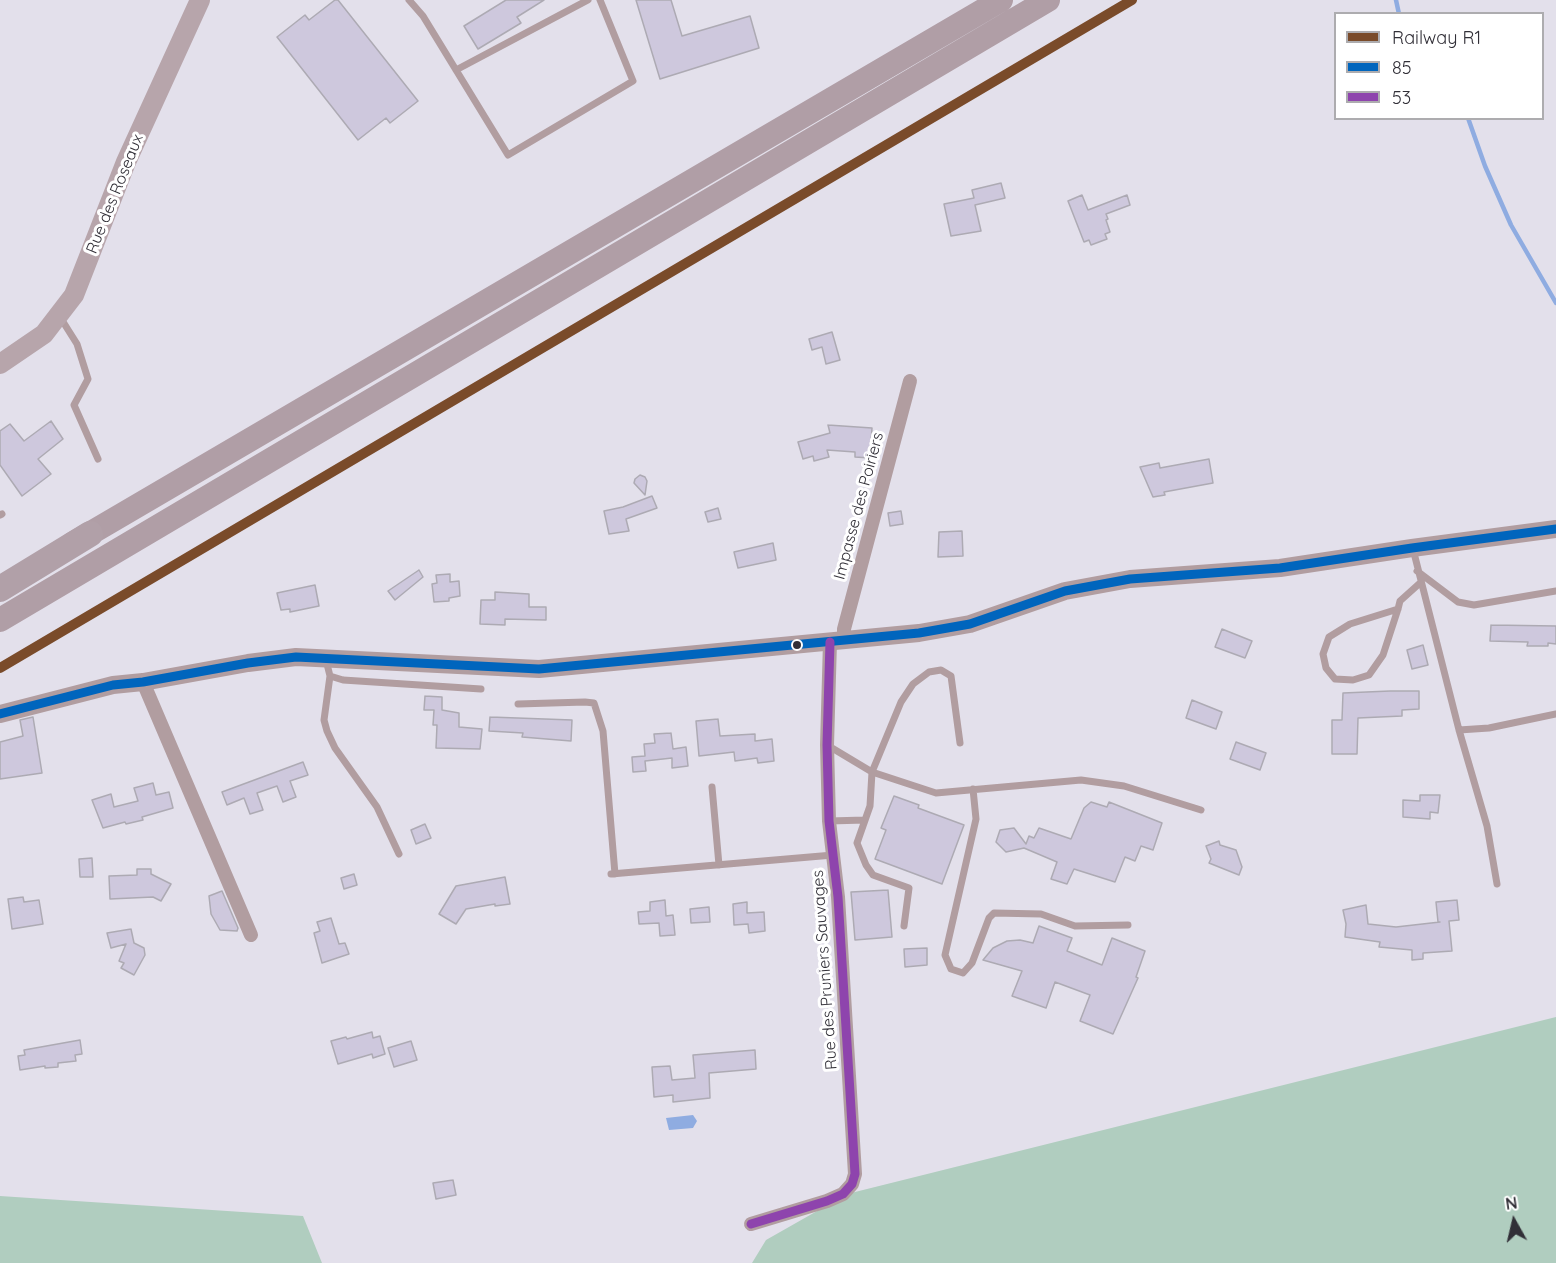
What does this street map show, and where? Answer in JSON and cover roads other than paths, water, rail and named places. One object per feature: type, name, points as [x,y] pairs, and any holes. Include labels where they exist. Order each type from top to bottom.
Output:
[{"type":"highway","points":[[0,587],[1001,0]]},
{"type":"highway","points":[[0,620],[1048,0]]},
{"type":"main road","name":"Rue des Roseaux","points":[[0,364],[44,334],[74,295],[126,162],[200,0]]},
{"type":"street","name":"Impasse des Poiriers","points":[[837,642],[844,629],[910,381]]},
{"type":"street","points":[[0,714],[113,686],[296,657],[539,669],[919,633],[970,624],[1065,591],[1130,579],[1280,568],[1556,529]]},
{"type":"street","name":"Rue des Pruniers Sauvages","points":[[751,1224],[827,1202],[843,1194],[852,1184],[855,1174],[838,897],[829,821],[827,744],[837,642]]},
{"type":"street","points":[[142,682],[251,935]]},
{"type":"lane","points":[[409,0],[423,15],[508,155],[633,81],[600,0]]},
{"type":"lane","points":[[456,70],[588,0]]},
{"type":"lane","points":[[59,315],[76,344],[88,379],[74,405],[98,459]]},
{"type":"lane","points":[[1412,548],[1459,730],[1487,826],[1497,884]]},
{"type":"lane","points":[[1417,571],[1458,602],[1474,605],[1556,591]]},
{"type":"lane","points":[[1398,609],[1350,624],[1329,637],[1323,654],[1326,668],[1335,679],[1353,680],[1369,675],[1383,656],[1398,609],[1400,601],[1420,583]]},
{"type":"lane","points":[[326,658],[330,676],[324,720],[327,730],[335,748],[377,807],[399,854]]},
{"type":"lane","points":[[904,926],[909,888],[873,875],[857,843],[870,806],[872,772],[901,702],[913,684],[929,672],[941,670],[951,676],[960,743]]},
{"type":"lane","points":[[330,676],[343,680],[482,689]]},
{"type":"lane","points":[[518,704],[585,702],[594,704],[603,731],[613,874],[833,855]]},
{"type":"lane","points":[[1459,730],[1489,728],[1556,714]]},
{"type":"lane","points":[[827,744],[872,772],[936,793],[1081,780],[1124,786],[1201,810]]},
{"type":"lane","points":[[712,787],[719,865]]},
{"type":"lane","points":[[973,789],[976,819],[945,955],[951,969],[963,973],[972,963],[988,918],[994,913],[1041,914],[1075,926],[1128,925]]},
{"type":"lane","points":[[829,821],[865,820]]},
{"type":"water","points":[[693,1115],[697,1121],[693,1128],[669,1130],[666,1118]]},
{"type":"waterway","points":[[1396,0],[1399,12]]},
{"type":"waterway","points":[[1469,120],[1485,166],[1511,225],[1556,303]]},
{"type":"rail line","name":"R1","points":[[0,668],[1132,0]]}]
